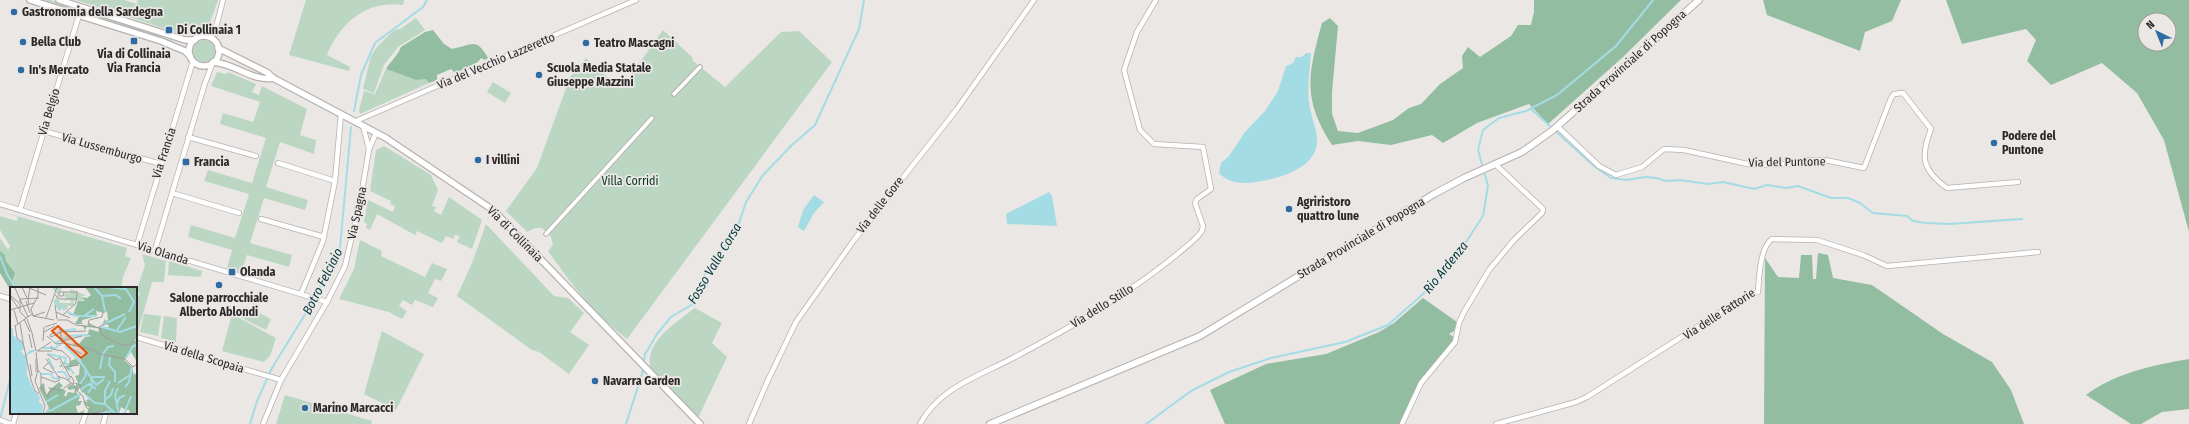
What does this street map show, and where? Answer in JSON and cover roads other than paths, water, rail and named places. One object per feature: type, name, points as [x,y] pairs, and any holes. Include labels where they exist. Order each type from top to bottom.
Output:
[{"type":"main road","name":"Strada Provinciale di Popogna","points":[[990,424],[1200,336],[1434,194],[1474,172],[1522,152],[1557,126],[1699,0]]},
{"type":"street","points":[[30,0],[161,41],[185,51],[192,59],[201,65],[213,62],[218,56],[218,48],[210,37],[202,36],[195,40],[189,47],[192,59]]},
{"type":"street","points":[[59,0],[185,40],[195,40]]},
{"type":"street","points":[[210,37],[214,31],[223,0]]},
{"type":"street","name":"Via del Vecchio Lazzeretto","points":[[356,121],[636,0]]},
{"type":"street","name":"Via delle Gore","points":[[749,424],[796,322],[854,240],[957,109],[1034,0]]},
{"type":"street","name":"Via dello Stillo","points":[[920,424],[931,409],[965,380],[1011,359],[1059,333],[1156,272],[1198,237],[1203,226],[1195,203],[1197,199],[1211,189],[1203,147],[1154,144],[1140,130],[1124,70],[1137,32],[1156,0]]},
{"type":"street","name":"Via Belgio","points":[[20,210],[79,15]]},
{"type":"street","name":"Via di Collinaia","points":[[218,48],[268,72],[273,78],[356,121],[493,210],[700,424]]},
{"type":"street","name":"Via Francia","points":[[137,245],[192,59]]},
{"type":"street","name":"Via di Collinaia","points":[[213,62],[228,65],[264,80],[273,78]]},
{"type":"street","name":"Via Francia","points":[[155,250],[188,137],[213,62]]},
{"type":"street","points":[[674,94],[700,67]]},
{"type":"street","name":"Via del Puntone","points":[[1557,126],[1599,166],[1616,175],[1642,167],[1664,149],[1684,150],[1752,165],[1790,164],[1809,160],[1825,160],[1864,168],[1891,98],[1894,94],[1899,92],[1903,93],[1931,129],[1924,147],[1925,165],[1939,182],[1947,188],[2018,182]]},
{"type":"street","points":[[303,294],[324,237],[335,181],[341,114]]},
{"type":"street","points":[[546,234],[652,118]]},
{"type":"street","name":"Via Spagna","points":[[363,126],[369,149]]},
{"type":"street","name":"Via Lussemburgo","points":[[44,131],[161,164]]},
{"type":"street","name":"Via Spagna","points":[[263,424],[281,380],[327,302],[345,266],[361,197],[369,149],[376,133]]},
{"type":"street","name":"Via Francia","points":[[188,137],[256,156]]},
{"type":"street","points":[[278,163],[335,181]]},
{"type":"street","points":[[1402,424],[1421,383],[1455,342],[1459,323],[1489,270],[1514,240],[1542,213],[1543,209],[1492,165]]},
{"type":"street","name":"Via Francia","points":[[172,193],[239,213]]},
{"type":"street","name":"Via Olanda","points":[[0,204],[327,302]]},
{"type":"street","points":[[261,219],[324,237]]},
{"type":"street","name":"Via delle Fattorie","points":[[1496,424],[1576,402],[1587,397],[1746,296],[1758,292],[1759,273],[1766,248],[1772,239],[1817,240],[1863,255],[1887,266],[2038,252]]},
{"type":"street","points":[[0,296],[10,299]]},
{"type":"street","name":"Via della Scopaia","points":[[137,337],[281,380]]},
{"type":"street","points":[[0,420],[11,424],[16,414]]},
{"type":"street","points":[[82,424],[86,414]]},
{"type":"street","points":[[103,424],[106,414]]},
{"type":"water","points":[[1306,53],[1311,53],[1308,95],[1317,137],[1315,150],[1311,158],[1297,169],[1279,177],[1270,179],[1239,183],[1223,177],[1219,173],[1221,163],[1229,156],[1245,132],[1265,111],[1278,91],[1286,66],[1293,63],[1296,57],[1302,57]]},
{"type":"water","points":[[1049,192],[1052,196],[1057,226],[1007,224],[1006,214]]},
{"type":"water","points":[[814,195],[824,202],[814,213],[804,231],[798,227],[803,210]]},
{"type":"waterway","name":"Botro Felciaio","points":[[354,111],[361,75],[375,43],[423,7],[427,0]]},
{"type":"waterway","name":"Fosso Valle Corsa","points":[[626,424],[642,374],[645,354],[657,334],[671,317],[693,304],[706,272],[737,229],[746,202],[763,175],[792,145],[815,125],[859,29],[864,0]]},
{"type":"waterway","name":"Rio Ardenza","points":[[1146,424],[1191,391],[1229,372],[1271,358],[1345,342],[1388,325],[1423,294],[1455,259],[1483,216],[1488,186],[1478,150],[1483,130],[1499,118],[1526,111],[1557,95],[1616,46],[1653,0]]},
{"type":"waterway","points":[[1531,109],[1594,166],[1611,178],[1627,180],[1645,177],[1666,181],[1680,180],[1708,184],[1723,182],[1754,189],[1767,185],[1786,188],[1798,186],[1831,198],[1848,198],[1860,203],[1873,213],[1907,216],[1913,221],[1926,223],[1949,224],[2022,219]]},
{"type":"waterway","name":"Botro Felciaio","points":[[250,424],[257,401],[272,368],[309,308],[340,248],[351,127]]},
{"type":"waterway","points":[[0,256],[7,274],[14,287]]},
{"type":"waterway","points":[[0,419],[10,380]]},
{"type":"place","name":"Gastronomia della Sardegna","points":[[14,12]]},
{"type":"place","name":"Di Collinaia 1","points":[[169,30]]},
{"type":"place","name":"Via di Collinaia Via Francia","points":[[134,41]]},
{"type":"place","name":"Bella Club","points":[[23,42]]},
{"type":"place","name":"Teatro Mascagni","points":[[586,43]]},
{"type":"place","name":"In's Mercato","points":[[21,70]]},
{"type":"place","name":"Scuola Media Statale Giuseppe Mazzini","points":[[539,75]]},
{"type":"place","name":"Podere del Puntone","points":[[1994,143]]},
{"type":"place","name":"I villini","points":[[478,160]]},
{"type":"place","name":"Francia","points":[[186,162]]},
{"type":"place","name":"Agriristoro quattro lune","points":[[1289,209]]},
{"type":"place","name":"Olanda","points":[[232,272]]},
{"type":"place","name":"Salone parrocchiale Alberto Ablondi","points":[[219,285]]},
{"type":"place","name":"Navarra Garden","points":[[595,381]]},
{"type":"place","name":"Marino Marcacci","points":[[305,408]]},
{"type":"park label","name":"Villa Corridi","points":[[630,181]]}]
